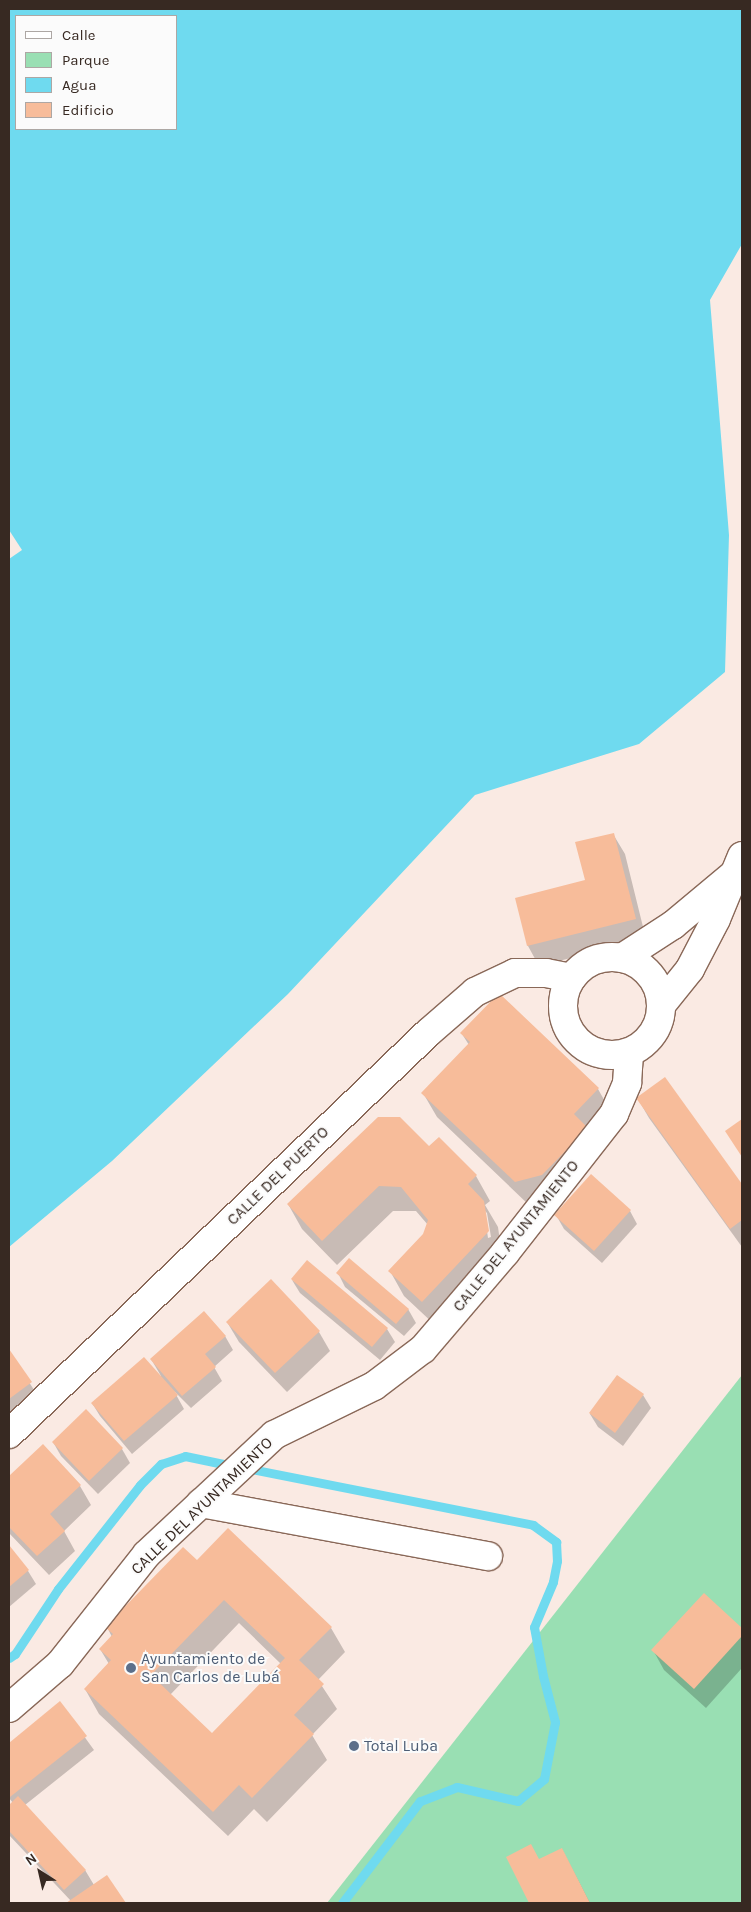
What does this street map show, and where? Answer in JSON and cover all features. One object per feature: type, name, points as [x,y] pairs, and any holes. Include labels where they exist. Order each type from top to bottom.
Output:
[{"type":"street","points":[[622,958],[673,925],[739,864]]},
{"type":"street","points":[[662,1004],[690,968],[716,919],[739,864]]},
{"type":"street","points":[[608,957],[622,958],[637,964],[650,974],[659,988],[662,1004],[660,1020],[654,1034],[643,1046],[629,1053],[614,1056],[598,1054],[584,1048],[573,1037],[566,1024],[563,1008],[565,993],[572,978],[581,968],[594,961],[608,957]]},
{"type":"street","name":"CALLE DEL PUERTO","points":[[9,1434],[422,1039],[475,992],[515,972],[572,978]]},
{"type":"street","name":"CALLE DEL AYUNTAMIENTO","points":[[9,1708],[60,1664],[147,1554],[274,1435],[374,1386],[422,1349],[505,1253],[614,1114],[627,1083],[629,1053]]},
{"type":"street","points":[[209,1495],[488,1556]]},
{"type":"green space","points":[[742,1375],[742,1903],[327,1903]]},
{"type":"water","points":[[9,9],[742,9],[742,244],[710,300],[729,535],[725,672],[639,744],[475,795],[288,994],[112,1161],[9,1247]]},
{"type":"pier","points":[[9,530],[22,550],[9,559]]},
{"type":"building","points":[[614,833],[636,919],[527,946],[515,898],[585,880],[575,842]]},
{"type":"building","points":[[499,993],[599,1088],[574,1114],[588,1128],[542,1175],[515,1182],[421,1093],[470,1042],[460,1033]]},
{"type":"building","points":[[665,1077],[742,1184],[742,1220],[730,1229],[636,1098]]},
{"type":"building","points":[[378,1117],[400,1117],[429,1146],[439,1137],[477,1175],[468,1184],[484,1201],[489,1231],[422,1302],[388,1271],[423,1234],[428,1220],[401,1187],[379,1186],[322,1241],[287,1204]]},
{"type":"building","points":[[742,1119],[742,1157],[725,1131]]},
{"type":"building","points":[[591,1174],[631,1210],[594,1251],[554,1215]]},
{"type":"building","points":[[349,1258],[409,1309],[396,1324],[336,1273]]},
{"type":"building","points":[[307,1260],[388,1328],[372,1347],[291,1279]]},
{"type":"building","points":[[271,1279],[320,1331],[275,1373],[226,1322]]},
{"type":"building","points":[[204,1311],[226,1336],[205,1354],[216,1367],[182,1396],[150,1359]]},
{"type":"building","points":[[9,1349],[32,1382],[9,1399]]},
{"type":"building","points":[[144,1357],[178,1395],[124,1441],[91,1403]]},
{"type":"building","points":[[617,1375],[644,1394],[615,1433],[589,1413]]},
{"type":"building","points":[[86,1409],[123,1448],[89,1481],[52,1442]]},
{"type":"building","points":[[43,1444],[81,1485],[50,1514],[65,1531],[37,1556],[9,1527],[9,1476]]},
{"type":"building","name":"Ayuntamiento de San Carlos de Lubá","points":[[228,1528],[332,1627],[299,1660],[324,1684],[294,1715],[314,1734],[252,1798],[239,1785],[213,1812],[84,1689],[111,1660],[99,1649],[113,1634],[105,1627],[183,1547],[197,1560]],"holes":[[[224,1600],[285,1658],[212,1733],[151,1675]]]},
{"type":"building","points":[[9,1545],[29,1570],[9,1587]]},
{"type":"building","points":[[704,1593],[742,1628],[742,1636],[694,1689],[651,1650]]},
{"type":"building","points":[[60,1701],[87,1736],[10,1797],[9,1743]]},
{"type":"building","points":[[18,1796],[86,1870],[64,1890],[9,1831],[9,1805]]},
{"type":"building","points":[[531,1844],[539,1859],[562,1848],[590,1903],[529,1903],[506,1857]]},
{"type":"building","points":[[107,1875],[126,1903],[66,1903]]},
{"type":"waterway","points":[[9,1658],[15,1654],[58,1589],[140,1485],[161,1464],[185,1456],[233,1466]]},
{"type":"waterway","points":[[246,1468],[533,1525],[556,1542],[557,1561],[553,1582],[534,1627],[543,1676],[555,1722],[544,1779],[518,1801],[457,1787],[420,1801],[342,1903]]},
{"type":"place","name":"Ayuntamiento de San Carlos de Lubá","points":[[131,1668]]},
{"type":"place","name":"Total Luba","points":[[354,1746]]}]
